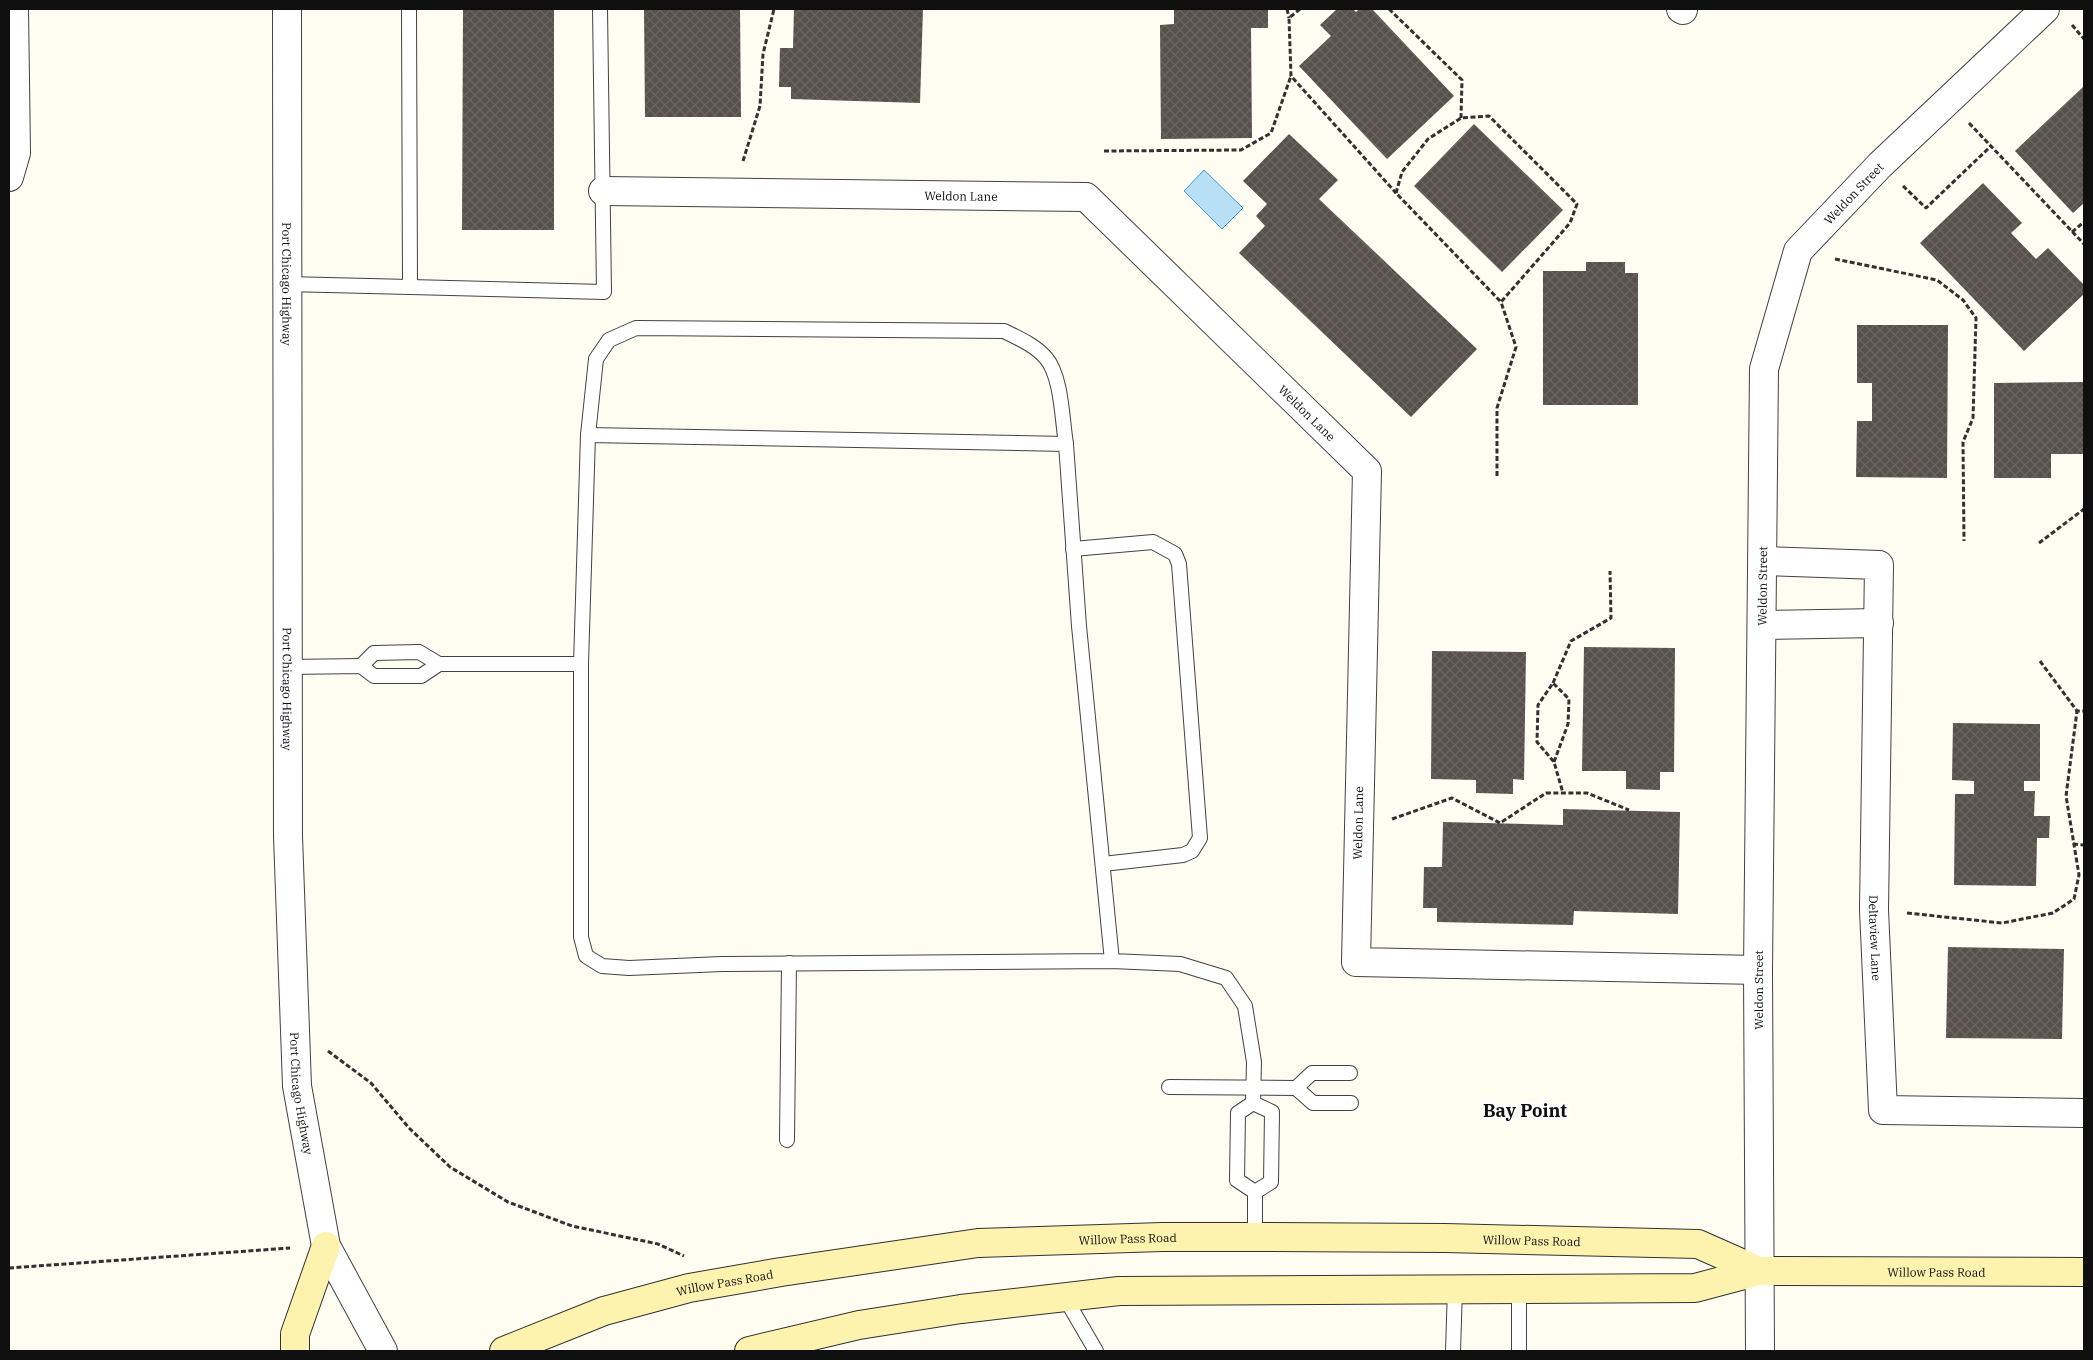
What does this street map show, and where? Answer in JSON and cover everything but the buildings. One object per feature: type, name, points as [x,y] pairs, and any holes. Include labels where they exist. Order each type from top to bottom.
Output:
[{"type":"main road","name":"Willow Pass Road","points":[[504,1351],[604,1311],[689,1288],[978,1243],[1162,1237],[1255,1237],[1445,1238],[1698,1244],[1760,1271]]},
{"type":"main road","points":[[294,1351],[295,1334],[326,1246]]},
{"type":"main road","name":"Willow Pass Road","points":[[749,1351],[859,1325],[1064,1296],[1119,1291],[1695,1288],[1760,1271],[2084,1272]]},
{"type":"street","points":[[9,177],[16,153],[14,9]]},
{"type":"street","name":"Port Chicago Highway","points":[[287,9],[288,836],[297,1086],[326,1246],[383,1351]]},
{"type":"street","name":"Weldon Street","points":[[1760,1351],[1758,970],[1764,369],[1798,251],[1880,165],[2044,9]]},
{"type":"street","name":"Weldon Lane","points":[[603,191],[1086,197],[1367,471],[1356,962],[1758,970]]},
{"type":"street","name":"Deltaview Lane","points":[[1763,561],[1879,565],[1874,910],[1883,1110],[2084,1113]]},
{"type":"street","points":[[1762,625],[1879,623]]},
{"type":"lane","points":[[409,9],[410,287]]},
{"type":"lane","points":[[286,284],[604,292],[600,9]]},
{"type":"lane","points":[[1112,961],[1073,549],[1066,444],[1056,378],[1046,358],[1030,344],[1004,331],[636,328],[609,340],[596,359],[588,435],[581,664],[581,937],[586,956],[602,966],[629,968],[789,963],[1112,961],[1180,964],[1226,978],[1245,1006],[1254,1062],[1253,1103]]},
{"type":"lane","points":[[588,435],[1066,444]]},
{"type":"lane","points":[[1073,549],[1153,542],[1175,554],[1179,564],[1200,838],[1192,851],[1183,856],[1103,864]]},
{"type":"lane","points":[[361,666],[374,653],[419,652],[439,664],[581,664]]},
{"type":"lane","points":[[288,668],[361,666],[374,676],[421,676],[439,664]]},
{"type":"lane","points":[[788,1140],[789,963]]},
{"type":"lane","points":[[1296,1088],[1312,1072],[1350,1072]]},
{"type":"lane","points":[[1169,1087],[1296,1088],[1313,1103],[1351,1103]]},
{"type":"lane","points":[[1253,1103],[1238,1113],[1237,1180],[1255,1192]]},
{"type":"lane","points":[[1253,1103],[1272,1112],[1271,1182],[1255,1192]]},
{"type":"lane","points":[[1255,1192],[1255,1237]]},
{"type":"lane","points":[[1454,1351],[1456,1288]]},
{"type":"lane","points":[[1519,1288],[1519,1351]]},
{"type":"lane","points":[[1064,1296],[1096,1351]]},
{"type":"path","points":[[732,193],[760,106],[763,54],[774,9]]},
{"type":"path","points":[[1104,151],[1241,150],[1271,132],[1291,76],[1287,9]]},
{"type":"path","points":[[1289,18],[1300,9]]},
{"type":"path","points":[[1389,9],[1462,80],[1461,118]]},
{"type":"path","points":[[1291,76],[1396,193],[1501,302],[1516,347],[1497,408],[1497,476]]},
{"type":"path","points":[[1947,102],[2084,244]]},
{"type":"path","points":[[1396,193],[1402,172],[1428,139],[1461,118],[1489,116],[1577,204],[1570,223],[1501,302]]},
{"type":"path","points":[[1880,165],[1926,208],[1991,146]]},
{"type":"path","points":[[2072,232],[2084,222]]},
{"type":"path","points":[[1798,251],[1937,280],[1963,300],[1976,318],[1973,418],[1963,442],[1964,540]]},
{"type":"path","points":[[2039,543],[2084,509]]},
{"type":"path","points":[[1563,793],[1554,762],[1537,742],[1538,705],[1553,684],[1571,641],[1611,618],[1610,571]]},
{"type":"path","points":[[1874,910],[2002,923],[2053,913],[2074,899],[2079,875],[2066,796],[2077,711],[2040,661]]},
{"type":"path","points":[[1553,684],[1569,699],[1568,724],[1554,762]]},
{"type":"path","points":[[2077,711],[2084,712]]},
{"type":"path","points":[[1358,830],[1452,798],[1500,823],[1546,793],[1587,793],[1629,810]]},
{"type":"path","points":[[2073,844],[2084,845]]},
{"type":"path","points":[[295,1027],[371,1083],[409,1128],[450,1167],[508,1202],[572,1226],[658,1244],[737,1280]]},
{"type":"path","points":[[10,1267],[326,1246]]},
{"type":"water","points":[[1204,170],[1243,208],[1222,229],[1184,191]]},
{"type":"district","name":"Bay Point","points":[[1525,1110]]}]
